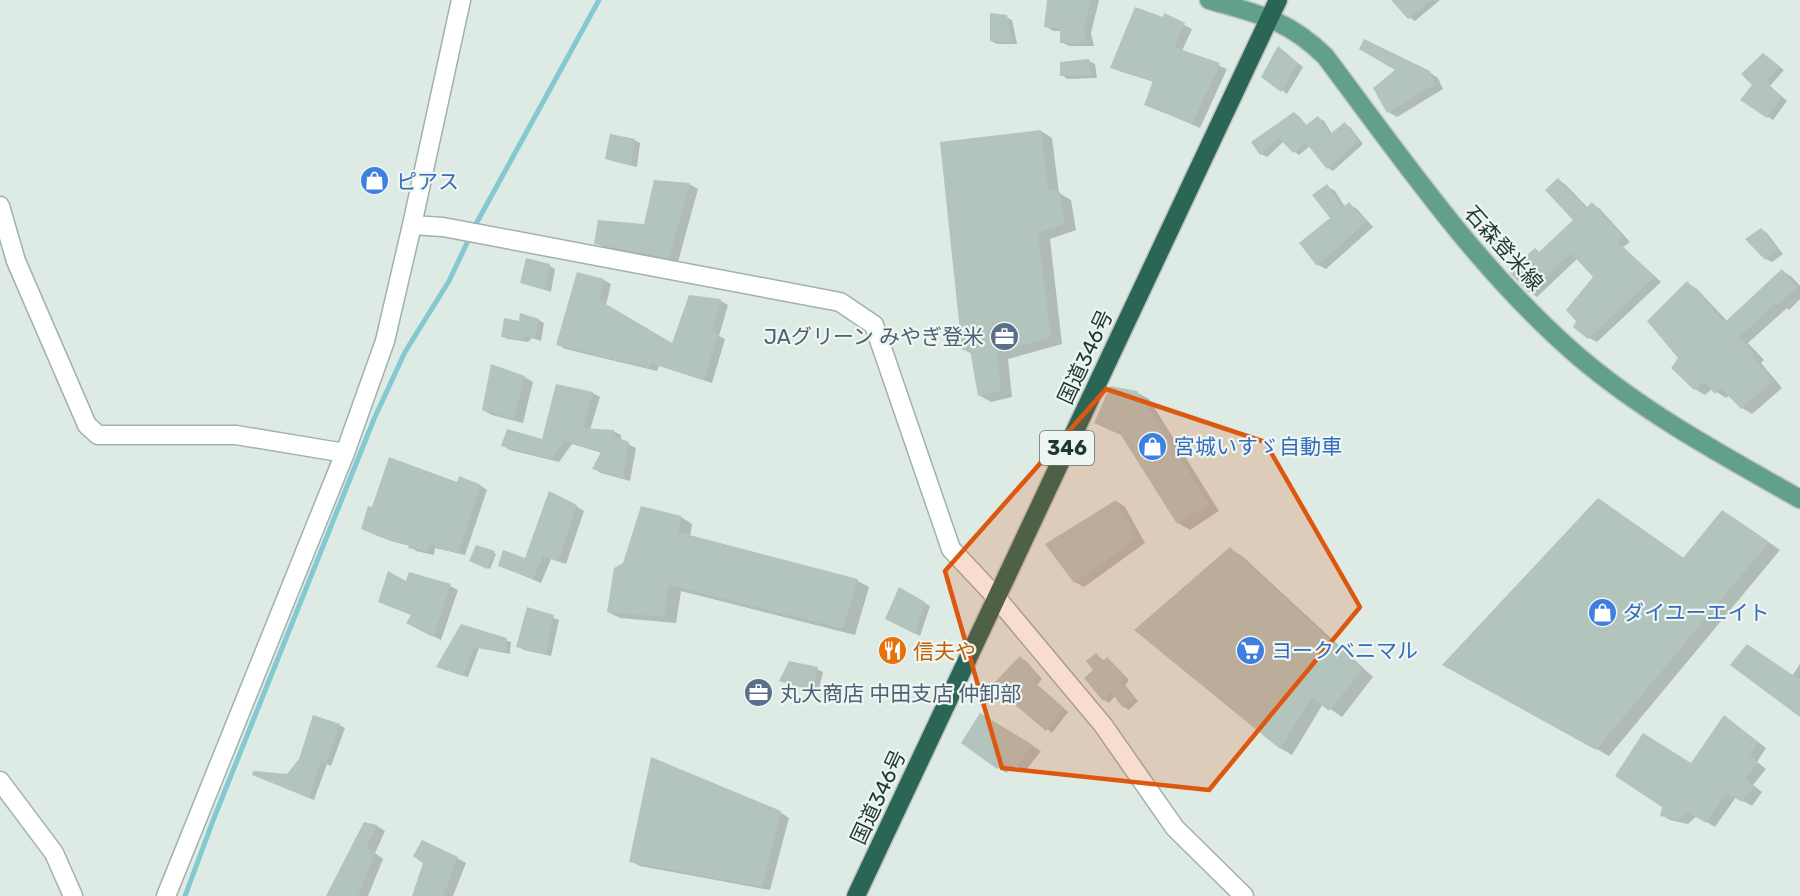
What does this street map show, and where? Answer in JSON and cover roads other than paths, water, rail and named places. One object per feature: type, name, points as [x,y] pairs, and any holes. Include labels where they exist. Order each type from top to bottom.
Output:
[{"type":"highway","name":"国道346号","points":[[856,896],[1278,0]]},
{"type":"main road","name":"石森登米線","points":[[1209,0],[1269,17],[1297,32],[1325,56],[1464,239],[1517,298],[1580,357],[1688,435],[1800,499]]},
{"type":"street","points":[[166,896],[345,453],[385,341],[461,0]]},
{"type":"street","points":[[0,206],[21,272],[87,425],[98,435],[236,435],[345,453]]},
{"type":"street","points":[[412,225],[455,229],[840,302],[874,325],[951,549],[996,597],[1103,725],[1175,828],[1244,896]]},
{"type":"street","points":[[0,781],[54,853],[73,896]]},
{"type":"waterway","points":[[185,896],[374,419],[405,352],[449,281],[476,224],[599,0]]},
{"type":"place","name":"ピアス","points":[[375,181]]},
{"type":"place","name":"JAグリーン みやぎ登米","points":[[1005,336]]},
{"type":"place","name":"宮城いすゞ自動車","points":[[1153,446]]},
{"type":"place","name":"ダイユーエイト","points":[[1602,612]]},
{"type":"place","name":"ヨークベニマル","points":[[1250,650]]},
{"type":"place","name":"信夫や","points":[[892,651]]},
{"type":"place","name":"丸大商店 中田支店 仲卸部","points":[[759,693]]}]
